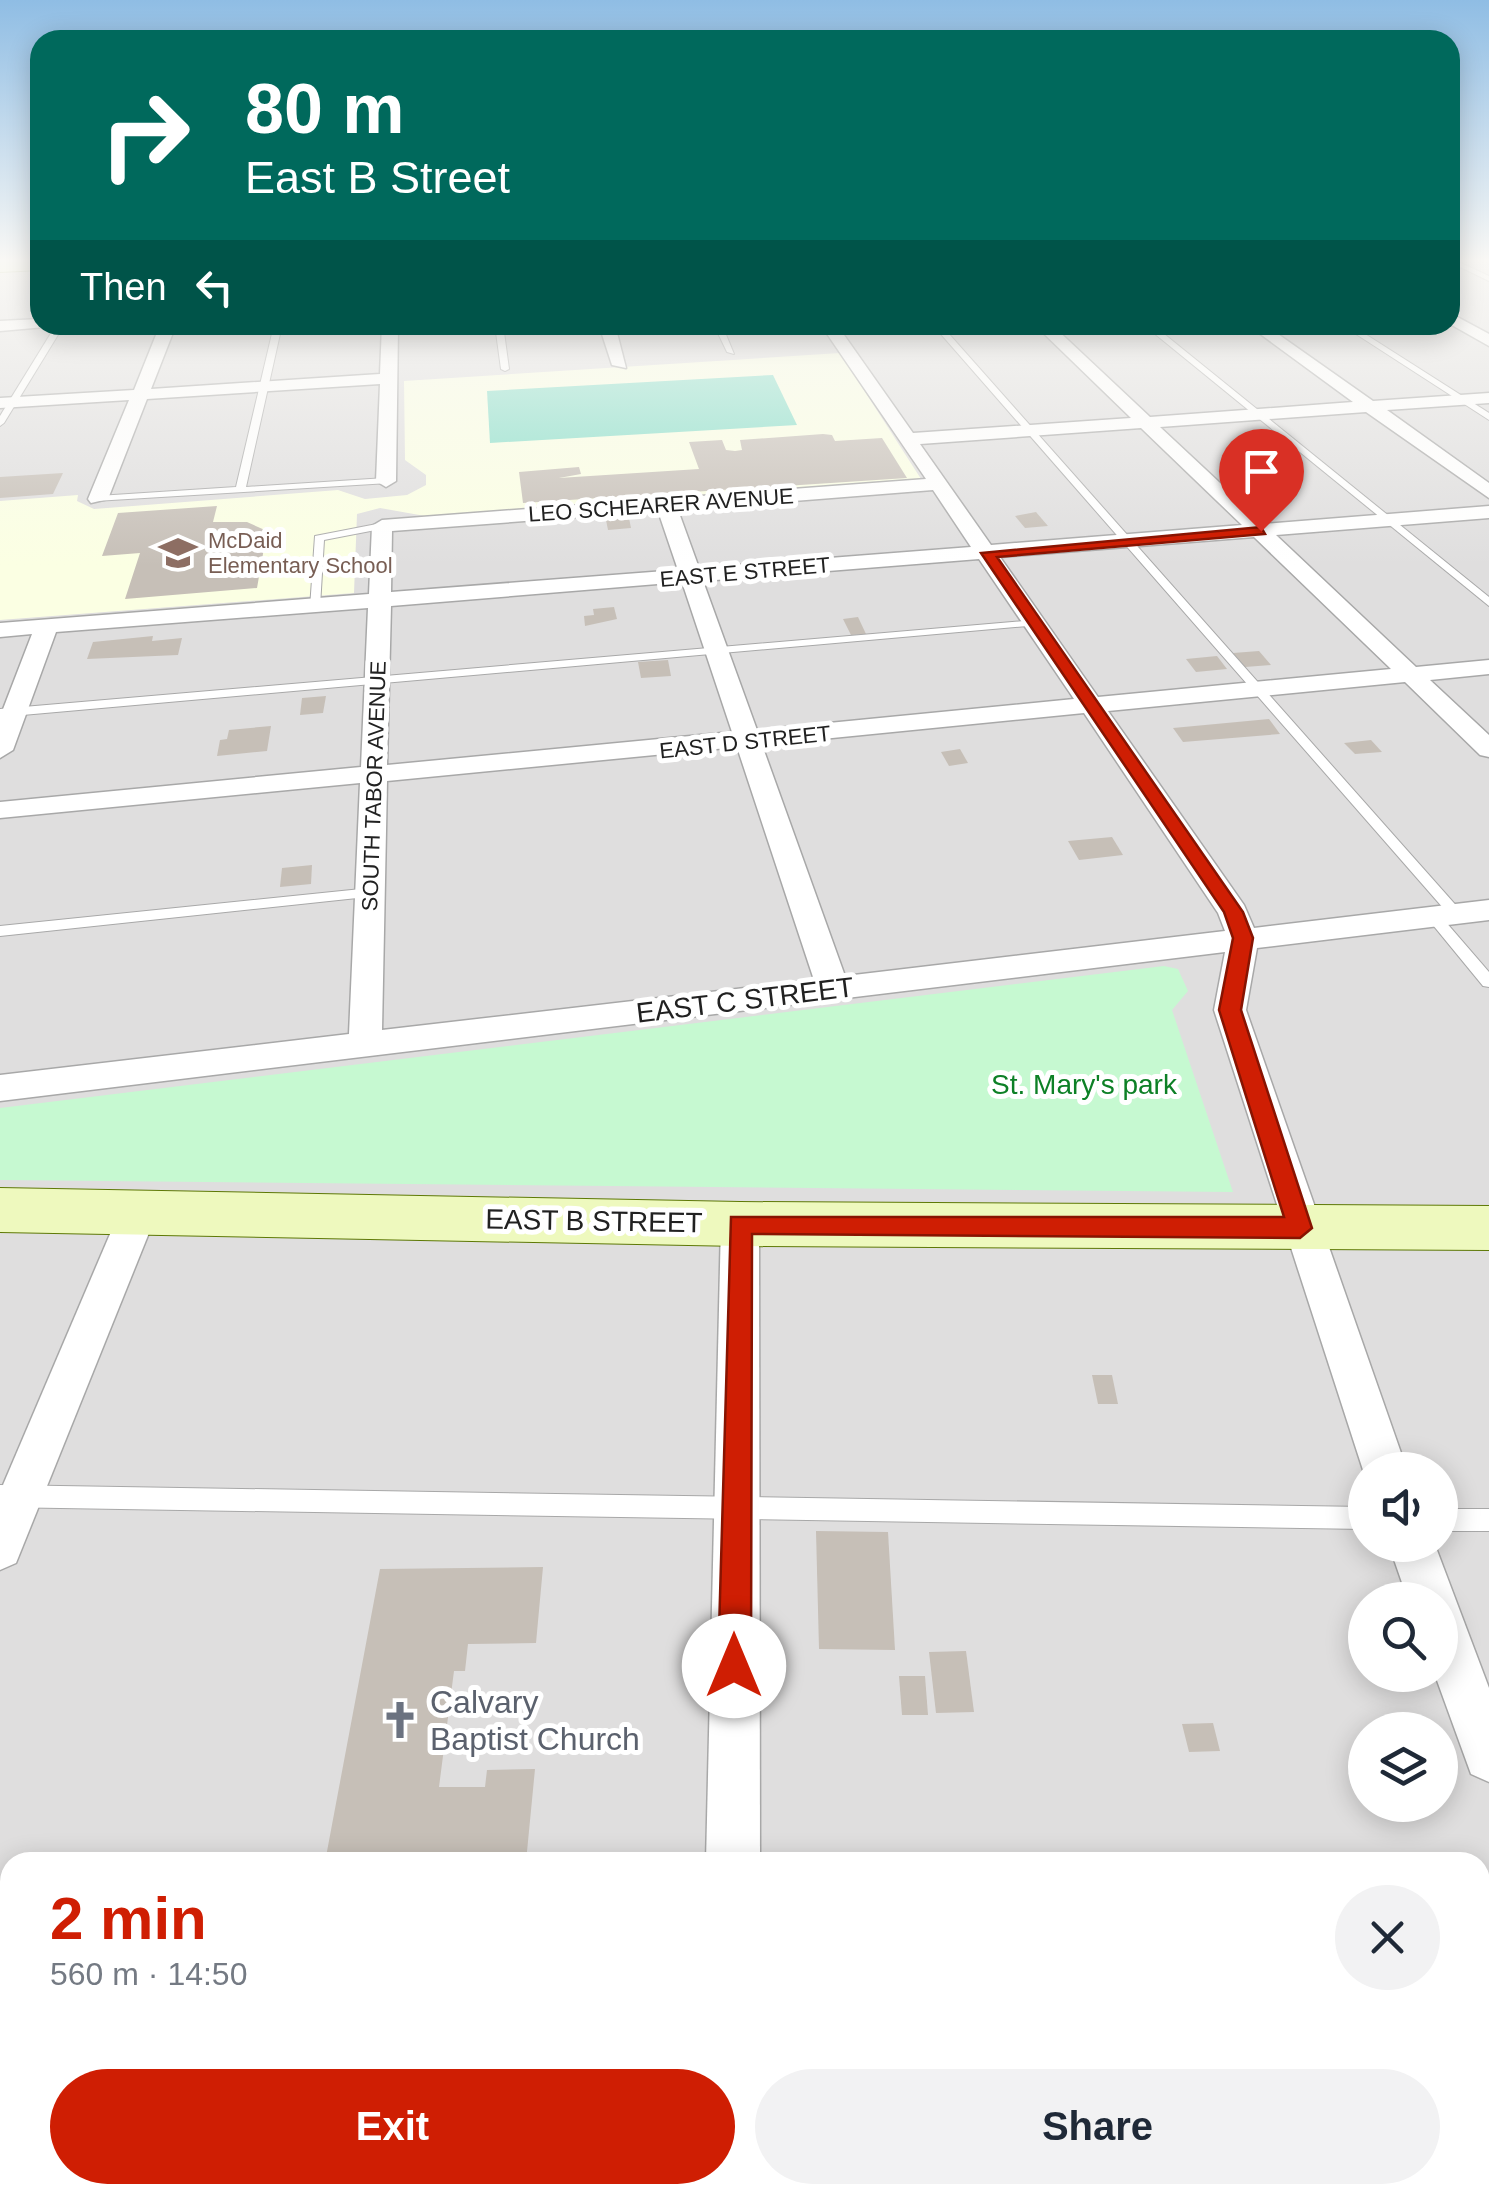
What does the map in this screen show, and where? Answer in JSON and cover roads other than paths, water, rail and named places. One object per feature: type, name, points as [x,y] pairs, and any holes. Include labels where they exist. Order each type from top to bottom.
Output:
[{"type":"street","points":[[98,499],[153,361]]},
{"type":"street","points":[[386,481],[389,361]]},
{"type":"street","points":[[619,361],[620,365]]},
{"type":"street","points":[[854,361],[1233,912],[1243,938],[1230,1010],[1300,1228],[1379,1452]]},
{"type":"street","points":[[1082,361],[1489,748]]},
{"type":"street","points":[[1307,361],[1489,492]]},
{"type":"street","points":[[6,403],[388,380]]},
{"type":"street","points":[[909,439],[1489,398]]},
{"type":"street","name":"LEO SCHEARER AVENUE","points":[[382,526],[940,484]]},
{"type":"street","points":[[666,505],[834,990]]},
{"type":"street","name":"EAST E STREET","points":[[0,630],[1489,512]]},
{"type":"street","name":"SOUTH TABOR AVENUE","points":[[365,1045],[382,526]]},
{"type":"street","points":[[0,750],[8,712],[47,626]]},
{"type":"street","name":"EAST D STREET","points":[[0,810],[1489,667]]},
{"type":"street","name":"EAST C STREET","points":[[0,1088],[1489,910]]},
{"type":"street","name":"EAST B STREET","points":[[0,1210],[740,1224],[1489,1228]]},
{"type":"street","points":[[0,1547],[10,1497],[138,1213]]},
{"type":"street","points":[[733,1852],[740,1224]]},
{"type":"street","points":[[1458,1671],[1489,1756]]},
{"type":"lane","points":[[0,423],[6,403],[35,361]]},
{"type":"lane","points":[[240,491],[271,361]]},
{"type":"lane","points":[[504,361],[505,369]]},
{"type":"lane","points":[[968,361],[1257,689],[1444,915],[1489,982]]},
{"type":"lane","points":[[1191,361],[1489,603]]},
{"type":"lane","points":[[1402,361],[1489,417]]},
{"type":"lane","points":[[98,499],[386,481]]},
{"type":"lane","points":[[314,606],[319,538],[382,526]]},
{"type":"lane","points":[[8,712],[1035,623]]},
{"type":"lane","points":[[0,931],[370,892]]},
{"type":"lane","points":[[10,1497],[1348,1518]]},
{"type":"lane","points":[[1458,1520],[1489,1520]]},
{"type":"place","name":"McDaid Elementary School","points":[[178,553]]},
{"type":"place","name":"Calvary Baptist Church","points":[[400,1720]]},
{"type":"park label","name":"St. Mary's park","points":[[1084,1084]]}]
